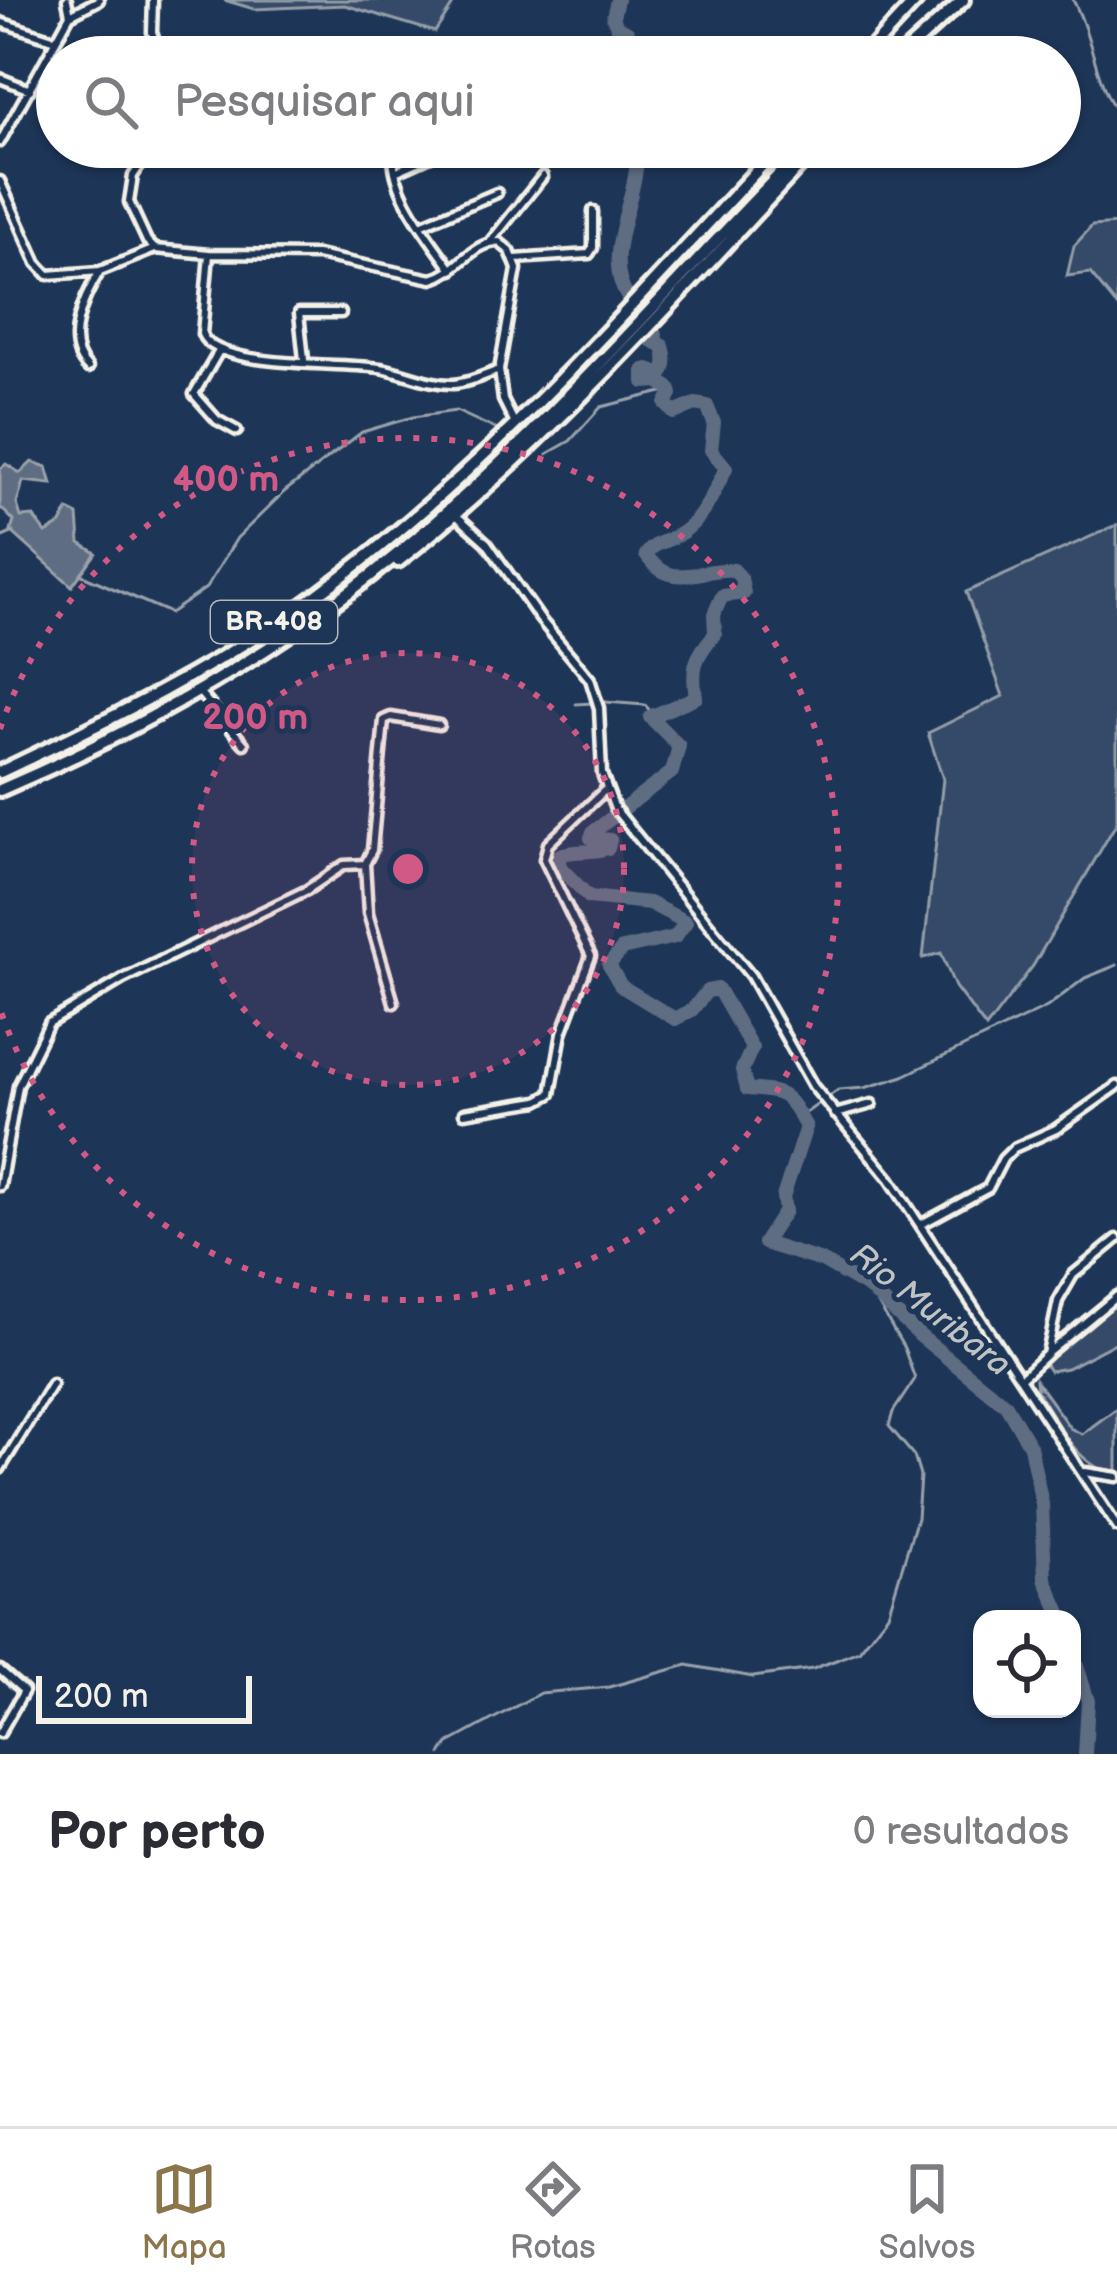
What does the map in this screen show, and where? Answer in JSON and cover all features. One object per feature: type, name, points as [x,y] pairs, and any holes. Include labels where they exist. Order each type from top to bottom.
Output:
[{"type":"highway","points":[[923,36],[963,0]]},
{"type":"highway","points":[[882,36],[912,2]]},
{"type":"highway","name":"BR-408","points":[[0,772],[109,720],[314,597],[386,541],[516,426],[759,168]]},
{"type":"highway","name":"BR-408","points":[[0,790],[198,690],[340,598],[498,465],[786,168]]},
{"type":"highway","points":[[260,651],[316,622],[456,515],[550,431],[797,168]]},
{"type":"street","points":[[67,0],[70,15]]},
{"type":"street","points":[[58,36],[70,15],[99,0]]},
{"type":"street","points":[[152,0],[153,36]]},
{"type":"street","points":[[0,22],[44,36]]},
{"type":"street","points":[[0,78],[30,90]]},
{"type":"street","points":[[2,138],[36,78]]},
{"type":"street","points":[[138,168],[129,202],[155,248]]},
{"type":"street","points":[[394,168],[452,270]]},
{"type":"street","points":[[394,172],[403,168]]},
{"type":"street","points":[[0,181],[43,272],[59,276],[100,271],[155,248],[209,254],[317,255],[432,279],[491,241],[543,176]]},
{"type":"street","points":[[422,224],[496,193]]},
{"type":"street","points":[[515,259],[589,254],[593,211]]},
{"type":"street","points":[[491,241],[499,242],[515,259],[517,269],[499,370],[503,400],[516,426]]},
{"type":"street","points":[[209,254],[202,334],[219,351],[259,360],[385,369],[454,384],[499,370]]},
{"type":"street","points":[[88,368],[77,356],[76,341],[84,303],[100,271]]},
{"type":"street","points":[[304,360],[299,313],[340,313]]},
{"type":"street","points":[[219,351],[194,394],[217,420],[237,431]]},
{"type":"street","points":[[456,515],[487,543],[540,619],[590,679],[599,708],[605,790],[615,808],[751,976],[824,1100],[890,1180],[1117,1527]]},
{"type":"street","points":[[198,690],[244,744]]},
{"type":"street","points":[[394,1003],[368,913],[364,865],[372,850],[384,720],[391,716],[439,725]]},
{"type":"street","points":[[464,1113],[538,1101],[550,1094],[562,1033],[591,956],[544,859],[548,844],[605,790]]},
{"type":"street","points":[[0,1186],[19,1086],[49,1023],[124,979],[307,890],[344,865],[364,865]]},
{"type":"street","points":[[920,1225],[988,1188],[1014,1148],[1056,1129],[1117,1086]]},
{"type":"street","points":[[835,1114],[872,1104]]},
{"type":"street","points":[[1047,1354],[1065,1287],[1117,1239]]},
{"type":"street","points":[[1022,1377],[1117,1296]]},
{"type":"street","points":[[0,1469],[52,1384]]},
{"type":"street","points":[[1084,1472],[1117,1477]]},
{"type":"street","points":[[0,1670],[24,1691],[0,1733]]},
{"type":"shaded area","points":[[224,0],[456,0],[435,32],[345,5],[254,9]]},
{"type":"shaded area","points":[[769,168],[779,168],[507,453],[408,539],[242,656],[125,722],[0,783],[0,776],[153,700],[251,643],[345,580],[496,453]]},
{"type":"shaded area","points":[[1117,224],[1117,306],[1090,273],[1067,276],[1074,246],[1092,226]]},
{"type":"shaded area","points":[[32,462],[47,467],[52,484],[23,481],[17,504],[21,517],[33,516],[46,533],[61,524],[68,510],[78,515],[80,543],[96,553],[72,586],[11,531],[14,521],[0,507],[0,469],[6,464],[20,473]]},
{"type":"shaded area","points":[[1117,525],[1117,822],[1033,966],[986,1028],[955,987],[941,953],[923,958],[943,779],[928,733],[1003,696],[966,592]]},
{"type":"shaded area","points":[[1117,1299],[1117,1342],[1067,1368],[1050,1371],[1045,1364]]},
{"type":"shaded area","points":[[1036,1381],[1070,1428],[1082,1434],[1117,1408],[1117,1474],[1080,1454],[1037,1391]]},
{"type":"waterway","name":"Rio Muribara","points":[[617,0],[613,17],[629,36]]},
{"type":"waterway","points":[[1073,0],[1117,112]]},
{"type":"waterway","name":"Rio Muribara","points":[[628,298],[620,281],[619,244],[636,168]]},
{"type":"waterway","points":[[0,780],[112,728],[221,668],[374,563],[479,473],[637,310]]},
{"type":"waterway","name":"Rio Muribara","points":[[656,335],[651,340],[663,346],[665,366],[660,376],[644,370],[644,382],[658,381],[669,388],[666,404],[674,413],[695,404],[707,406],[714,423],[711,450],[726,468],[696,521],[646,555],[666,573],[676,575],[734,570],[744,593],[722,596],[714,614],[715,634],[696,663],[696,697],[650,717],[679,746],[672,772],[593,832],[591,838],[610,840],[608,848],[560,855],[559,866],[589,897],[649,903],[686,922],[675,937],[622,949],[609,965],[621,986],[675,1019],[692,1010],[707,991],[718,989],[752,1048],[742,1070],[747,1089],[784,1096],[806,1127],[783,1197],[785,1211],[764,1243],[822,1261],[869,1288],[1006,1405],[1030,1446],[1042,1504],[1045,1579],[1059,1610]]},
{"type":"waterway","points":[[547,454],[570,441],[601,407],[670,390]]},
{"type":"waterway","points":[[80,574],[170,613],[206,588],[237,538],[284,492],[362,432],[456,411],[500,431]]},
{"type":"waterway","points":[[0,538],[14,532]]},
{"type":"waterway","points":[[605,702],[645,705],[652,713]]},
{"type":"waterway","points":[[576,704],[592,703]]},
{"type":"waterway","points":[[800,1117],[838,1090],[901,1077],[1047,1007],[1085,978],[1117,965]]},
{"type":"waterway","points":[[441,1754],[449,1743],[540,1693],[609,1687],[687,1665],[753,1677],[813,1669],[859,1651],[888,1614],[917,1518],[920,1476],[914,1456],[889,1426],[915,1379],[904,1348],[869,1288]]},
{"type":"waterway","name":"Rio Muribara","points":[[1081,1678],[1088,1701],[1085,1754]]}]
